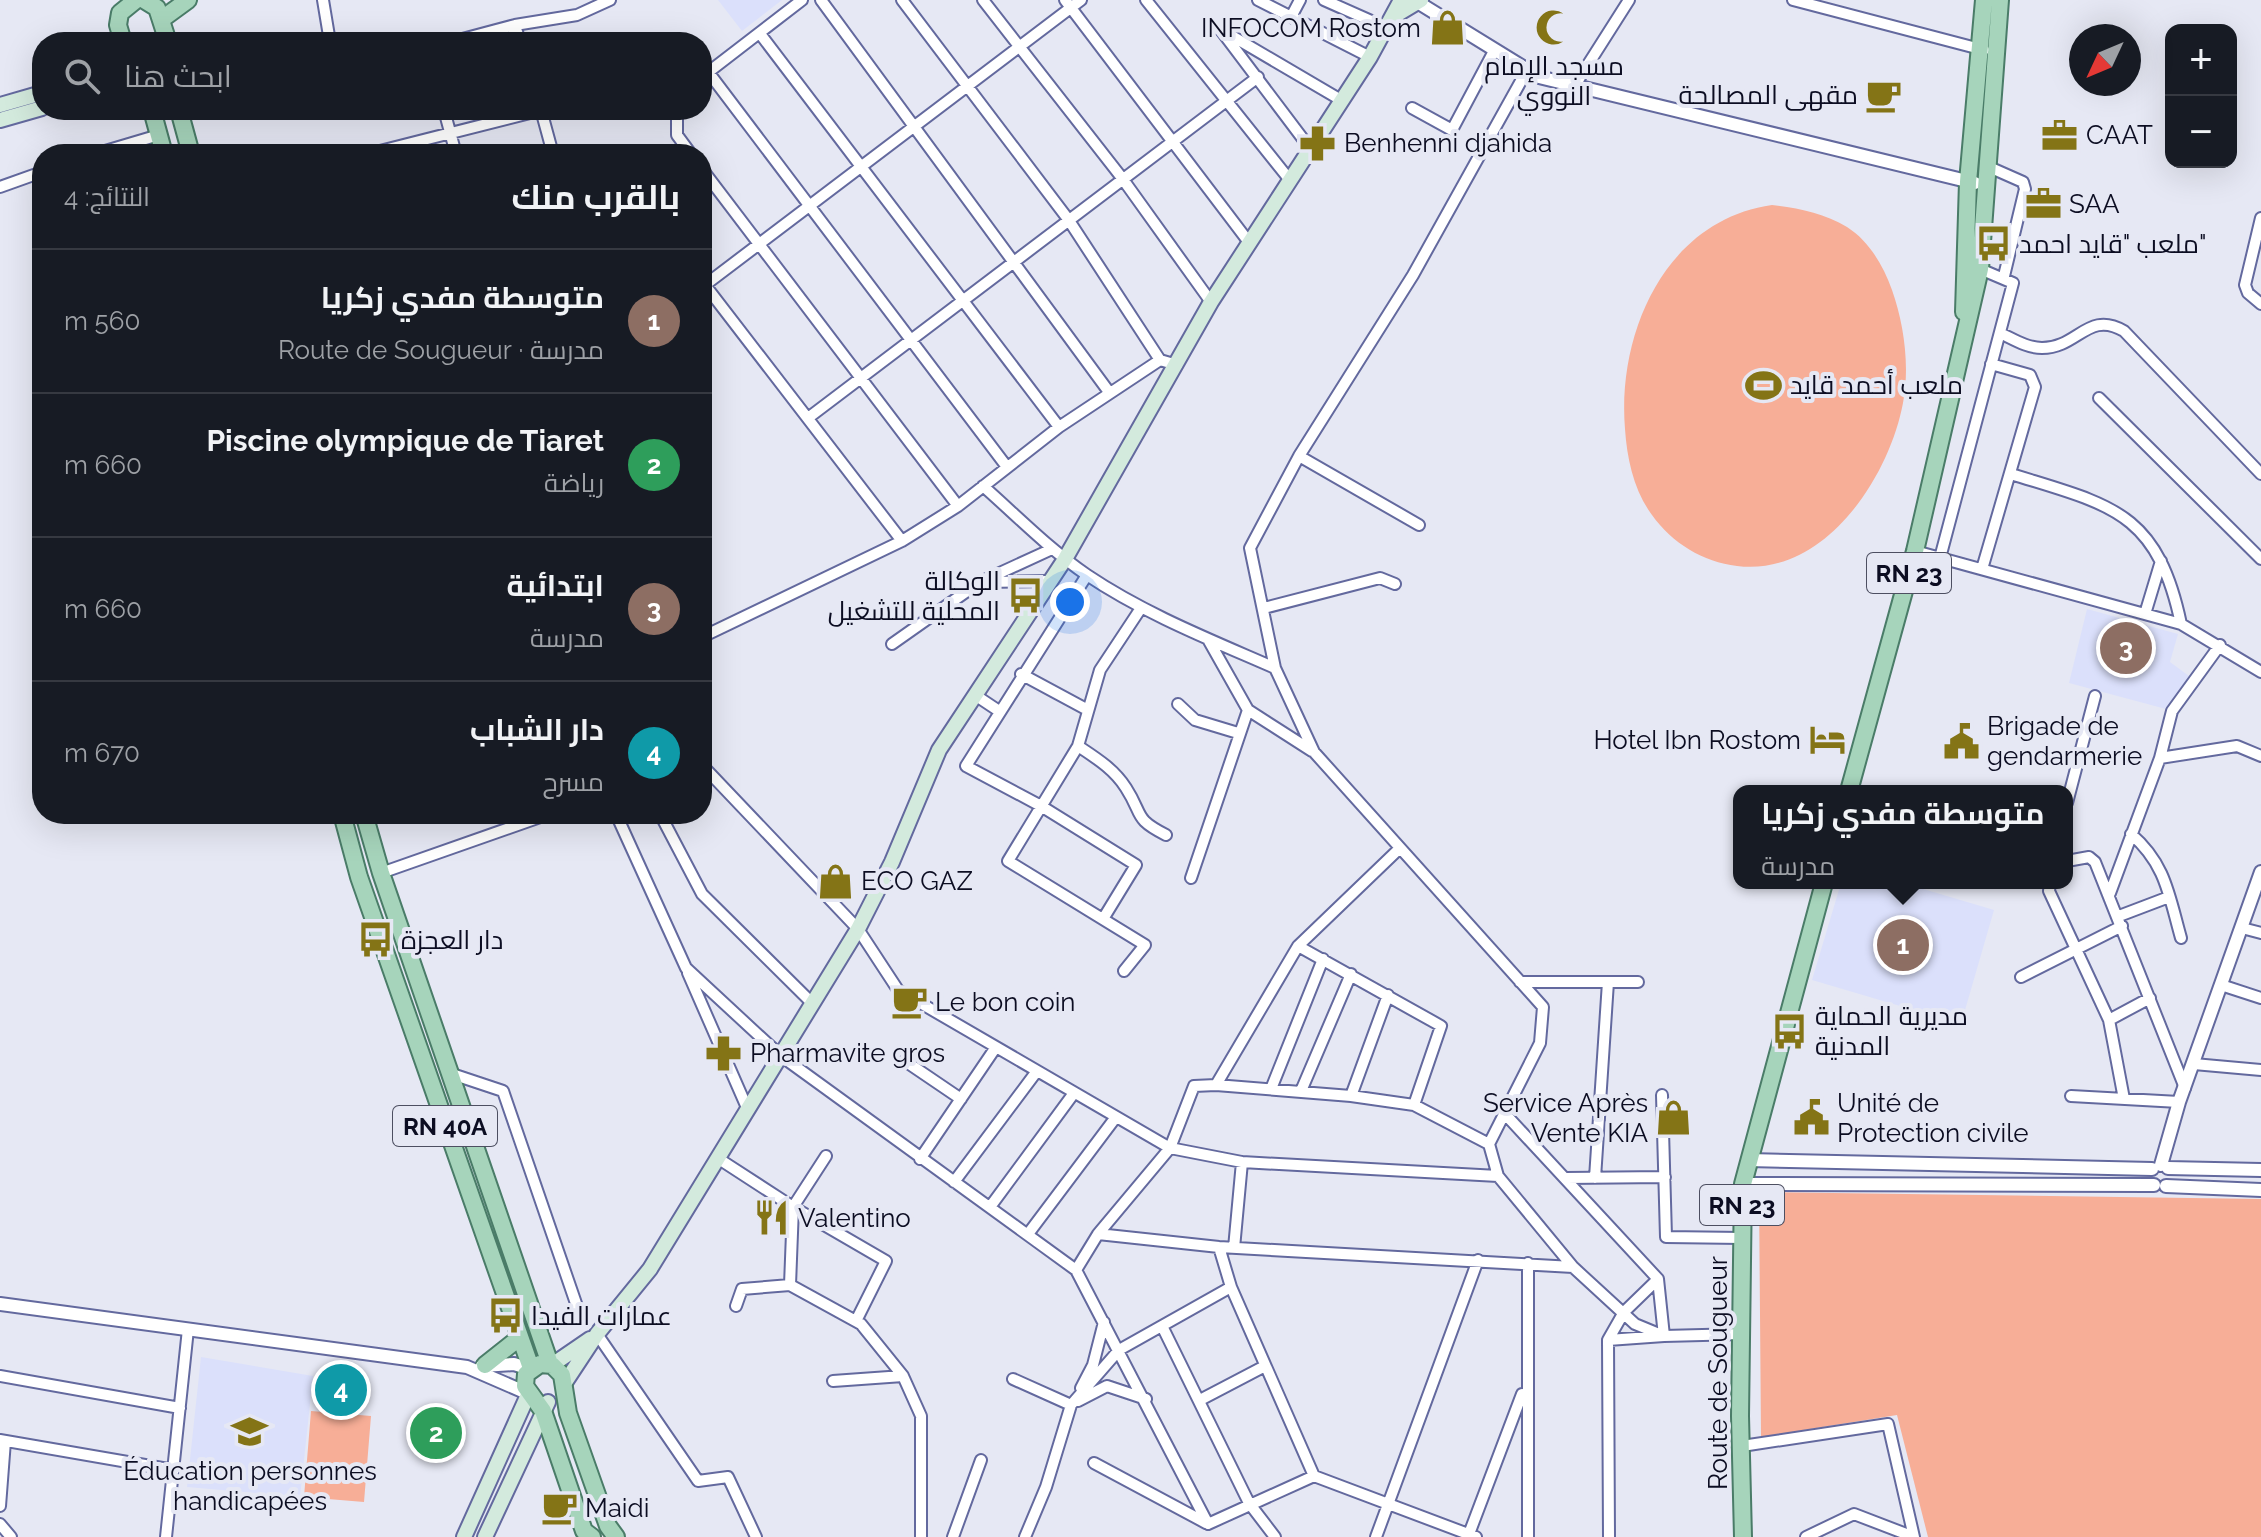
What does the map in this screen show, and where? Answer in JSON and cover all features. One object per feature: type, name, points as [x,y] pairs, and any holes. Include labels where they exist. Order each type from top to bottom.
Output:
[{"type":"main road","points":[[120,32],[119,7],[145,0],[162,19],[165,32]]},
{"type":"main road","points":[[162,19],[188,0]]},
{"type":"main road","points":[[537,1401],[558,1397],[597,1334],[650,1269],[719,1159],[858,929],[892,862],[939,750],[1065,559],[1211,302],[1370,57],[1396,15],[1401,0]]},
{"type":"main road","name":"RN 23","points":[[1851,785],[1915,551],[1980,269],[1988,176],[1989,51],[1984,0]]},
{"type":"main road","name":"RN 23","points":[[1962,354],[1968,182],[2000,0]]},
{"type":"main road","points":[[1396,15],[1418,1]]},
{"type":"main road","points":[[0,105],[32,96]]},
{"type":"main road","points":[[0,120],[32,111]]},
{"type":"main road","points":[[155,120],[161,144]]},
{"type":"main road","points":[[182,120],[188,144]]},
{"type":"main road","name":"RN 40A","points":[[345,824],[359,877],[530,1369]]},
{"type":"main road","name":"RN 40A","points":[[367,824],[381,873],[551,1365]]},
{"type":"main road","name":"Route de Sougueur","points":[[1743,1537],[1743,1184],[1822,889]]},
{"type":"main road","points":[[586,1535],[537,1401],[524,1380],[530,1369],[551,1365],[597,1334]]},
{"type":"main road","points":[[485,1365],[519,1338]]},
{"type":"main road","points":[[551,1365],[562,1375],[568,1413],[608,1526],[616,1537]]},
{"type":"main road","points":[[464,1537],[537,1401]]},
{"type":"main road","points":[[485,1537],[537,1401]]},
{"type":"street","points":[[323,0],[328,32]]},
{"type":"street","points":[[489,32],[577,15],[610,0]]},
{"type":"street","points":[[712,71],[802,0]]},
{"type":"street","points":[[821,0],[1109,392]]},
{"type":"street","points":[[902,0],[1068,219],[1160,360],[1177,365]]},
{"type":"street","points":[[983,0],[1122,178],[1211,302]]},
{"type":"street","points":[[712,280],[1019,47],[1068,4],[1081,0]]},
{"type":"street","points":[[1146,0],[1223,101],[1289,179]]},
{"type":"street","points":[[1258,0],[1370,57]]},
{"type":"street","points":[[1291,17],[1300,0]]},
{"type":"street","points":[[1324,0],[1387,28]]},
{"type":"street","points":[[1575,85],[1629,0]]},
{"type":"street","points":[[1793,0],[1989,51]]},
{"type":"street","points":[[1418,1],[1526,72],[1968,182],[1988,176],[2023,182],[2025,189],[2004,276]]},
{"type":"street","points":[[1068,4],[1248,241]]},
{"type":"street","points":[[515,25],[517,32]]},
{"type":"street","points":[[1309,147],[1220,29],[1341,100]]},
{"type":"street","points":[[761,35],[1059,427]]},
{"type":"street","points":[[1412,108],[1452,130],[1494,51]]},
{"type":"street","points":[[1314,752],[1275,668],[1250,548],[1299,456],[1413,275],[1526,72]]},
{"type":"street","points":[[808,418],[1258,77]]},
{"type":"street","points":[[712,83],[1007,467]]},
{"type":"street","points":[[447,120],[453,144]]},
{"type":"street","points":[[407,144],[501,120]]},
{"type":"street","points":[[544,120],[550,144]]},
{"type":"street","points":[[677,120],[677,135],[684,144]]},
{"type":"street","points":[[129,144],[159,135]]},
{"type":"street","points":[[0,187],[32,176]]},
{"type":"street","points":[[712,183],[958,506]]},
{"type":"street","points":[[2261,218],[2245,285],[2248,293],[2261,304]]},
{"type":"street","points":[[1940,558],[2013,283],[2004,276],[1980,269]]},
{"type":"street","points":[[712,294],[902,541]]},
{"type":"street","points":[[2000,333],[2039,349],[2071,340],[2100,323],[2111,323],[2124,331],[2261,474]]},
{"type":"street","points":[[712,632],[902,541],[958,506],[1059,427],[1160,360]]},
{"type":"street","points":[[1982,569],[2011,474],[2034,381],[2030,375],[1991,364]]},
{"type":"street","points":[[2099,398],[2261,559]]},
{"type":"street","points":[[1299,456],[1419,525]]},
{"type":"street","points":[[2011,474],[2105,503],[2143,535],[2161,561],[2174,588],[2181,624]]},
{"type":"street","points":[[983,486],[1052,549],[1087,575],[1141,608],[1275,668]]},
{"type":"street","points":[[892,644],[980,582],[1052,549]]},
{"type":"street","points":[[1915,551],[2181,624],[2261,672]]},
{"type":"street","points":[[2145,614],[2161,561]]},
{"type":"street","points":[[1087,575],[1021,674],[966,766],[1041,806],[1136,865],[1103,919]]},
{"type":"street","points":[[1264,608],[1380,578],[1395,584]]},
{"type":"street","points":[[980,582],[1051,581]]},
{"type":"street","points":[[1124,971],[1145,945],[1008,861],[1078,746],[1086,709],[1100,670],[1141,608]]},
{"type":"street","points":[[1208,639],[1248,710],[1314,752],[1543,1007],[1540,1043],[1489,1144],[1498,1176],[1573,1267],[1635,1324],[1664,1336]]},
{"type":"street","points":[[2110,893],[2160,758],[2172,711],[2220,645]]},
{"type":"street","points":[[1021,674],[1086,709]]},
{"type":"street","points":[[975,695],[999,711]]},
{"type":"street","points":[[2072,785],[2095,696]]},
{"type":"street","points":[[1178,704],[1195,720],[1238,733]]},
{"type":"street","points":[[1191,878],[1248,710]]},
{"type":"street","points":[[1078,746],[1111,769],[1127,789],[1142,823],[1166,835]]},
{"type":"street","points":[[2160,758],[2237,746],[2261,756]]},
{"type":"street","points":[[712,776],[858,929],[898,990],[1170,1148],[1242,1162],[1498,1176]]},
{"type":"street","points":[[381,873],[521,824]]},
{"type":"street","points":[[621,824],[748,1110]]},
{"type":"street","points":[[665,824],[702,894],[812,1003]]},
{"type":"street","points":[[2131,834],[2155,858],[2181,938]]},
{"type":"street","points":[[1216,1085],[1298,946],[1400,848]]},
{"type":"street","points":[[2073,860],[2089,857],[2110,893],[2185,1088]]},
{"type":"street","points":[[2160,1186],[2149,1176],[2160,1168],[2179,1102],[2261,872]]},
{"type":"street","points":[[2049,889],[2109,1020],[2124,1099]]},
{"type":"street","points":[[2021,977],[2169,897]]},
{"type":"street","points":[[2242,928],[2261,933]]},
{"type":"street","points":[[1298,946],[1441,1026],[1414,1105]]},
{"type":"street","points":[[1271,1089],[1323,959]]},
{"type":"street","points":[[686,968],[781,1056],[1076,1270],[1146,1399],[1208,1524]]},
{"type":"street","points":[[1301,1091],[1351,974]]},
{"type":"street","points":[[1520,982],[1638,982]]},
{"type":"street","points":[[1595,1178],[1608,982]]},
{"type":"street","points":[[2221,985],[2261,998]]},
{"type":"street","points":[[1351,1096],[1388,995]]},
{"type":"street","points":[[2109,1020],[2150,998]]},
{"type":"street","points":[[920,1159],[996,1047]]},
{"type":"street","points":[[905,1061],[961,1099]]},
{"type":"street","points":[[2194,1064],[2261,1070]]},
{"type":"street","points":[[954,1182],[1037,1071]]},
{"type":"street","points":[[452,1074],[503,1091],[580,1315]]},
{"type":"street","points":[[1076,1270],[1098,1234],[1170,1148],[1194,1086],[1301,1091],[1414,1105],[1489,1144]]},
{"type":"street","points":[[990,1207],[1074,1093]]},
{"type":"street","points":[[1662,1095],[1666,1237],[1742,1238]]},
{"type":"street","points":[[2071,1096],[2179,1102]]},
{"type":"street","points":[[1506,1115],[1658,1279],[1664,1336]]},
{"type":"street","points":[[1028,1234],[1116,1117]]},
{"type":"street","points":[[790,1285],[793,1207],[826,1156]]},
{"type":"street","points":[[719,1159],[886,1261],[856,1321]]},
{"type":"street","points":[[1748,1160],[2261,1170]]},
{"type":"street","points":[[1234,1248],[1242,1162]]},
{"type":"street","points":[[2160,1168],[2171,1178],[2160,1186]]},
{"type":"street","points":[[1566,1178],[1665,1177]]},
{"type":"street","points":[[1743,1184],[2160,1186],[2261,1190]]},
{"type":"street","points":[[1098,1234],[1219,1247],[1573,1267]]},
{"type":"street","points":[[1219,1247],[1231,1287],[1314,1476]]},
{"type":"street","points":[[1376,1537],[1478,1260]]},
{"type":"street","points":[[1528,1263],[1525,1386],[1528,1537]]},
{"type":"street","points":[[1609,1537],[1608,1340],[1624,1312],[1658,1279]]},
{"type":"street","points":[[736,1306],[742,1289],[790,1285],[856,1321],[903,1376],[921,1416],[921,1537]]},
{"type":"street","points":[[1071,1405],[1119,1350],[1231,1287]]},
{"type":"street","points":[[0,1304],[467,1367],[514,1364],[530,1369]]},
{"type":"street","points":[[1025,1537],[1046,1487],[1071,1405],[1093,1365],[1104,1322]]},
{"type":"street","points":[[1162,1326],[1249,1503],[1275,1537]]},
{"type":"street","points":[[166,1537],[188,1329]]},
{"type":"street","points":[[597,1334],[698,1481],[728,1477],[756,1537]]},
{"type":"street","points":[[1608,1340],[1741,1334]]},
{"type":"street","points":[[1200,1400],[1265,1366]]},
{"type":"street","points":[[467,1367],[537,1401]]},
{"type":"street","points":[[0,1376],[180,1408]]},
{"type":"street","points":[[833,1381],[903,1376]]},
{"type":"street","points":[[1013,1379],[1071,1405]]},
{"type":"street","points":[[1071,1405],[1107,1386],[1146,1399]]},
{"type":"street","points":[[1208,1524],[1314,1476],[1472,1536],[1525,1386]]},
{"type":"street","points":[[1742,1446],[1888,1424],[1914,1537]]},
{"type":"street","points":[[0,1506],[2,1441],[174,1470]]},
{"type":"street","points":[[953,1537],[981,1460]]},
{"type":"street","points":[[1094,1463],[1208,1524]]},
{"type":"street","points":[[1806,1537],[1854,1514],[1914,1537]]},
{"type":"street","points":[[0,1524],[11,1537]]},
{"type":"shaded area","points":[[718,0],[782,0],[742,31]]},
{"type":"shaded area","name":"ملعب أحمد قايد","points":[[1772,205],[1811,212],[1838,222],[1862,239],[1874,254],[1888,281],[1900,317],[1905,345],[1905,389],[1895,432],[1883,462],[1847,517],[1824,539],[1798,556],[1769,565],[1737,566],[1689,550],[1660,525],[1646,506],[1632,474],[1625,429],[1625,392],[1630,355],[1640,319],[1656,286],[1677,257],[1703,233],[1735,215]]},
{"type":"shaded area","points":[[2087,609],[2178,634],[2170,662],[2189,676],[2166,709],[2069,683]]},
{"type":"shaded area","points":[[1839,889],[1923,889],[1994,910],[1961,1024],[1812,980]]},
{"type":"shaded area","points":[[1759,1192],[2261,1199],[2261,1537],[1928,1537],[1897,1415],[1761,1437]]},
{"type":"shaded area","name":"Éducation personnes handicapées","points":[[201,1357],[313,1376],[300,1497],[187,1487]]},
{"type":"shaded area","points":[[311,1411],[371,1416],[364,1502],[304,1497]]},
{"type":"place","name":"مسجد الإمام النووي","points":[[1554,27]]},
{"type":"place","name":"INFOCOM Rostom","points":[[1447,28]]},
{"type":"place","name":"مقهى المصالحة","points":[[1884,95]]},
{"type":"place","name":"CAAT","points":[[2060,135]]},
{"type":"place","name":"Benhenni djahida","points":[[1318,143]]},
{"type":"place","name":"SAA","points":[[2043,204]]},
{"type":"place","name":"ملعب \"قايد احمد\"","points":[[1993,244]]},
{"type":"place","name":"ملعب أحمد قايد","points":[[1764,385]]},
{"type":"place","name":"الوكالة المحلية للتشغيل","points":[[1026,596]]},
{"type":"place","name":"ابتدائية","points":[[2126,648]]},
{"type":"place","name":"Hotel Ibn Rostom","points":[[1827,740]]},
{"type":"place","name":"Brigade de gendarmerie","points":[[1961,741]]},
{"type":"place","name":"ECO GAZ","points":[[835,881]]},
{"type":"place","name":"دار العجزة","points":[[375,940]]},
{"type":"place","name":"متوسطة مفدي زكريا","points":[[1903,945]]},
{"type":"place","name":"Le bon coin","points":[[909,1002]]},
{"type":"place","name":"مديرية الحماية المدنية","points":[[1789,1031]]},
{"type":"place","name":"Pharmavite gros","points":[[724,1053]]},
{"type":"place","name":"Service Après Vente KIA","points":[[1674,1118]]},
{"type":"place","name":"Unité de Protection civile","points":[[1811,1118]]},
{"type":"place","name":"Valentino","points":[[772,1218]]},
{"type":"place","name":"عمارات الفيدا","points":[[505,1316]]},
{"type":"place","name":"دار الشباب","points":[[341,1390]]},
{"type":"place","name":"Éducation personnes handicapées","points":[[250,1432]]},
{"type":"place","name":"Piscine olympique de Tiaret","points":[[436,1433]]},
{"type":"place","name":"Maidi","points":[[559,1508]]}]
